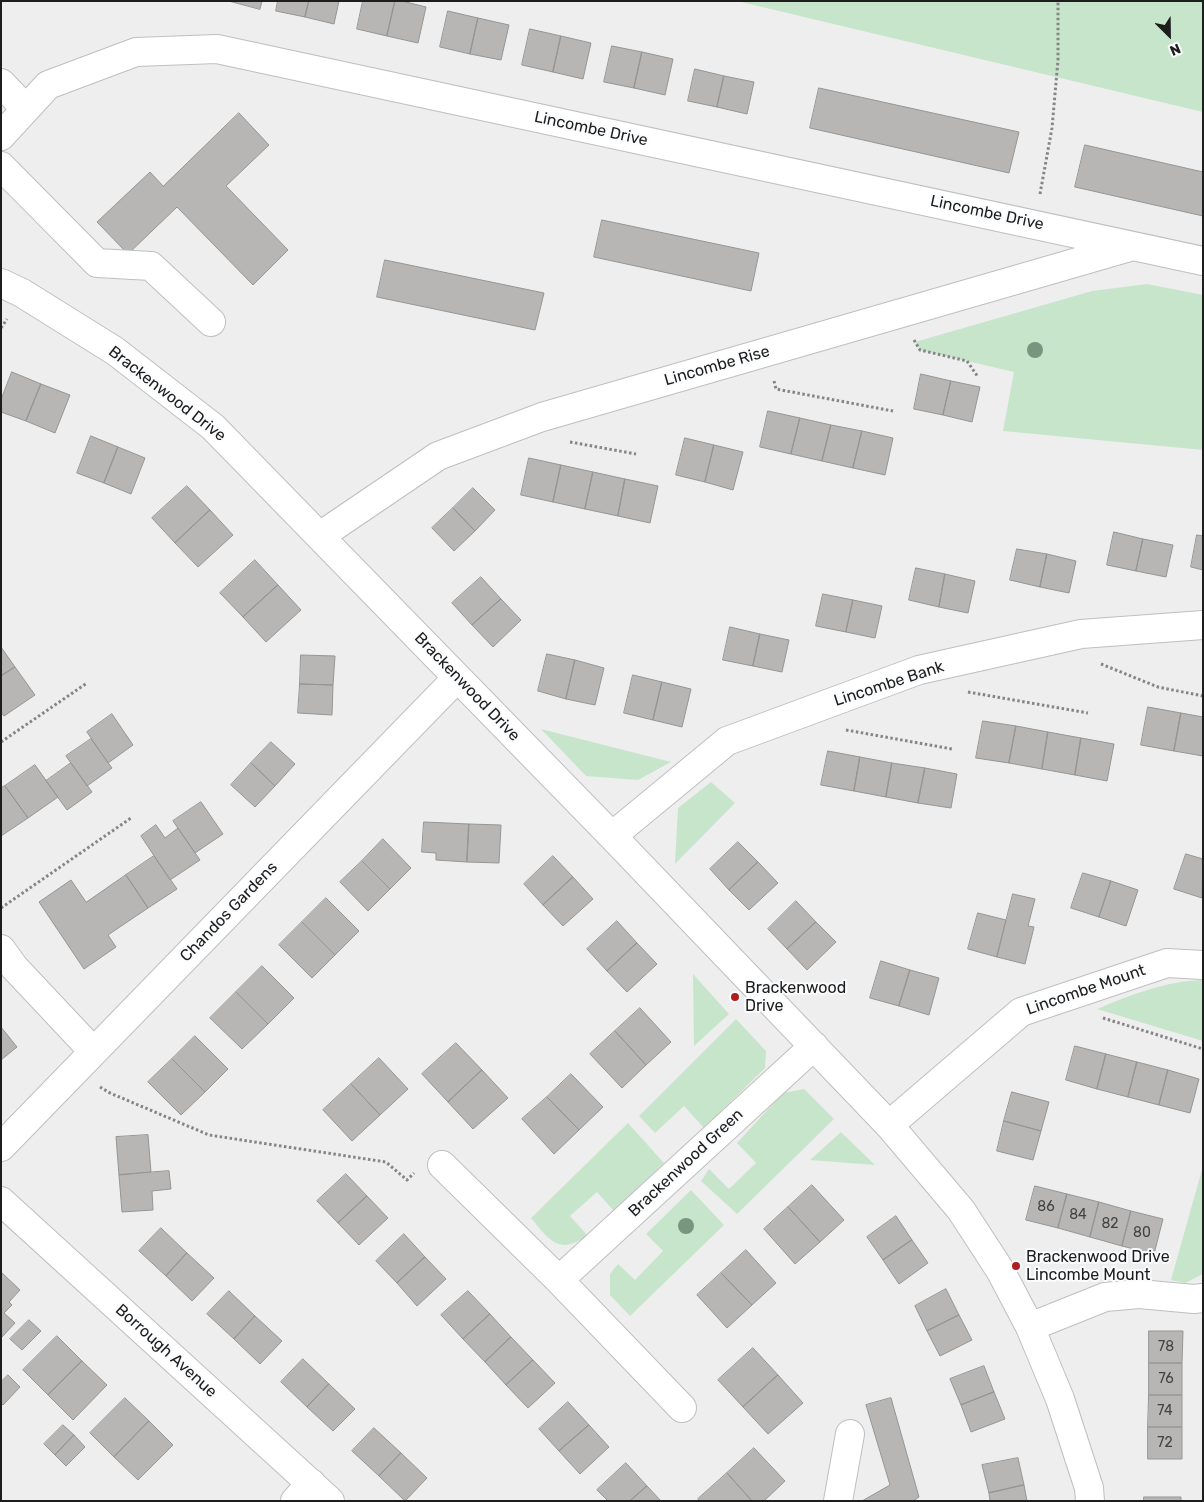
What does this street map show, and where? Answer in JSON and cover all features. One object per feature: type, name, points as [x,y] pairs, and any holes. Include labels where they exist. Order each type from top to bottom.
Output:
[{"type":"street","name":"Lincombe Drive","points":[[1,136],[48,86],[136,52],[217,49],[1203,260]]},
{"type":"street","points":[[1,83],[26,109]]},
{"type":"street","points":[[1,166],[97,263],[151,266],[211,322]]},
{"type":"street","name":"Lincombe Rise","points":[[320,536],[438,456],[542,417],[1136,245]]},
{"type":"street","name":"Brackenwood Drive","points":[[1,283],[22,293],[115,350],[213,427],[612,836],[889,1125],[961,1210],[1000,1270],[1030,1327],[1060,1399],[1089,1488],[1090,1501]]},
{"type":"street","name":"Lincombe Bank","points":[[612,836],[727,741],[919,670],[1081,634],[1203,625]]},
{"type":"street","name":"Chandos Gardens","points":[[1,1147],[457,678]]},
{"type":"street","points":[[1,948],[14,966],[93,1051]]},
{"type":"street","name":"Lincombe Mount","points":[[889,1125],[1021,1012],[1167,963],[1203,965]]},
{"type":"street","name":"Brackenwood Green","points":[[559,1280],[814,1046]]},
{"type":"street","points":[[442,1165],[559,1280],[682,1408]]},
{"type":"street","name":"Borrough Avenue","points":[[1,1201],[312,1495]]},
{"type":"street","points":[[1030,1327],[1105,1297],[1139,1294],[1194,1299],[1203,1298]]},
{"type":"street","points":[[838,1501],[850,1434]]},
{"type":"path","points":[[1035,223],[1052,128],[1058,60],[1058,1]]},
{"type":"path","points":[[900,313],[920,350],[967,361],[978,377]]},
{"type":"path","points":[[764,352],[776,389],[893,410]]},
{"type":"path","points":[[542,417],[560,440],[636,454]]},
{"type":"path","points":[[1096,633],[1099,663],[1158,687],[1203,696]]},
{"type":"path","points":[[1,742],[87,683]]},
{"type":"path","points":[[966,692],[1088,713]]},
{"type":"path","points":[[831,702],[841,729],[952,749]]},
{"type":"path","points":[[1,908],[131,818]]},
{"type":"path","points":[[1080,992],[1088,1014],[1203,1049]]},
{"type":"path","points":[[74,1070],[110,1093],[209,1135],[386,1162],[407,1180],[425,1162],[442,1165]]},
{"type":"green space","points":[[737,1],[1203,1],[1203,112]]},
{"type":"green space","points":[[1147,284],[1203,295],[1203,450],[1003,431],[1014,372],[920,350],[915,342],[1092,291]]},
{"type":"green space","points":[[541,729],[671,762],[638,780],[586,776]]},
{"type":"green space","points":[[711,782],[735,803],[675,864],[678,808]]},
{"type":"green space","points":[[693,974],[729,1014],[694,1046]]},
{"type":"green space","points":[[1203,980],[1203,1041],[1097,1009],[1162,986]]},
{"type":"green space","points":[[736,1019],[766,1051],[765,1068],[704,1128],[684,1106],[655,1133],[639,1116]]},
{"type":"green space","points":[[804,1089],[834,1119],[737,1214],[701,1181],[709,1169],[729,1189],[756,1163],[737,1143],[783,1093]]},
{"type":"green space","points":[[628,1123],[664,1163],[614,1211],[597,1192],[570,1216],[588,1236],[568,1245],[560,1244],[550,1239],[531,1218]]},
{"type":"green space","points":[[841,1132],[875,1165],[810,1160]]},
{"type":"green space","points":[[1203,1166],[1203,1274],[1185,1283],[1171,1280]]},
{"type":"green space","points":[[691,1190],[724,1225],[630,1316],[610,1295],[610,1274],[618,1264],[635,1280],[663,1251],[646,1234]]},
{"type":"building","points":[[229,1],[262,1],[260,9]]},
{"type":"building","points":[[278,1],[309,1],[305,17],[276,11]]},
{"type":"building","points":[[309,1],[339,1],[334,24],[305,17]]},
{"type":"building","points":[[363,1],[395,1],[387,36],[357,29]]},
{"type":"building","points":[[395,1],[426,7],[418,43],[387,36]]},
{"type":"building","points":[[448,11],[478,18],[470,54],[440,47]]},
{"type":"building","points":[[478,18],[509,25],[501,60],[470,54]]},
{"type":"building","points":[[530,29],[561,36],[553,72],[522,65]]},
{"type":"building","points":[[561,36],[591,43],[583,79],[553,72]]},
{"type":"building","points":[[612,46],[642,52],[634,88],[604,82]]},
{"type":"building","points":[[642,52],[673,59],[665,95],[634,88]]},
{"type":"building","points":[[695,69],[724,76],[717,107],[688,101]]},
{"type":"building","points":[[724,76],[754,82],[747,114],[717,107]]},
{"type":"building","points":[[819,88],[1019,132],[1009,173],[810,128]]},
{"type":"building","points":[[239,113],[269,145],[226,186],[288,250],[253,285],[177,207],[128,254],[97,222],[150,172],[163,186]]},
{"type":"building","points":[[1085,145],[1203,172],[1203,216],[1075,187]]},
{"type":"building","points":[[602,220],[759,253],[751,291],[594,257]]},
{"type":"building","points":[[385,260],[544,293],[535,330],[377,297]]},
{"type":"building","points":[[12,372],[41,384],[26,421],[1,412],[1,400]]},
{"type":"building","points":[[921,374],[951,381],[943,415],[914,409]]},
{"type":"building","points":[[951,381],[980,387],[972,422],[943,415]]},
{"type":"building","points":[[41,384],[70,395],[55,433],[26,421]]},
{"type":"building","points":[[768,411],[800,418],[791,454],[760,447]]},
{"type":"building","points":[[800,418],[831,425],[822,461],[791,454]]},
{"type":"building","points":[[831,425],[862,431],[853,468],[822,461]]},
{"type":"building","points":[[862,431],[893,438],[885,475],[853,468]]},
{"type":"building","points":[[91,436],[118,447],[104,483],[77,473]]},
{"type":"building","points":[[685,438],[714,445],[705,482],[676,475]]},
{"type":"building","points":[[714,445],[743,452],[733,490],[705,482]]},
{"type":"building","points":[[118,447],[145,458],[131,494],[104,483]]},
{"type":"building","points":[[529,458],[561,465],[553,502],[521,495]]},
{"type":"building","points":[[561,465],[593,472],[585,509],[553,502]]},
{"type":"building","points":[[593,472],[625,479],[618,516],[585,509]]},
{"type":"building","points":[[625,479],[658,486],[650,523],[618,516]]},
{"type":"building","points":[[187,486],[210,510],[175,543],[152,518]]},
{"type":"building","points":[[473,488],[495,510],[475,531],[453,508]]},
{"type":"building","points":[[453,508],[475,531],[454,551],[432,528]]},
{"type":"building","points":[[210,510],[233,535],[198,567],[175,543]]},
{"type":"building","points":[[1114,532],[1143,539],[1136,571],[1107,565]]},
{"type":"building","points":[[1197,535],[1203,536],[1203,570],[1191,567]]},
{"type":"building","points":[[1143,539],[1173,545],[1166,577],[1136,571]]},
{"type":"building","points":[[1017,549],[1047,554],[1040,587],[1010,580]]},
{"type":"building","points":[[1047,554],[1076,561],[1069,593],[1040,587]]},
{"type":"building","points":[[255,560],[278,585],[243,617],[220,593]]},
{"type":"building","points":[[916,568],[945,574],[939,607],[909,600]]},
{"type":"building","points":[[945,574],[975,581],[968,613],[939,607]]},
{"type":"building","points":[[481,577],[501,599],[472,625],[452,603]]},
{"type":"building","points":[[278,585],[301,610],[266,642],[243,617]]},
{"type":"building","points":[[823,594],[853,600],[846,632],[816,626]]},
{"type":"building","points":[[501,599],[521,620],[493,647],[472,625]]},
{"type":"building","points":[[853,600],[882,606],[875,638],[846,632]]},
{"type":"building","points":[[730,627],[760,634],[753,666],[723,660]]},
{"type":"building","points":[[760,634],[789,640],[782,672],[753,666]]},
{"type":"building","points":[[1,647],[15,667],[1,676]]},
{"type":"building","points":[[547,654],[575,660],[566,699],[538,691]]},
{"type":"building","points":[[301,655],[335,656],[333,685],[300,684]]},
{"type":"building","points":[[575,660],[604,668],[595,705],[566,699]]},
{"type":"building","points":[[15,667],[35,695],[4,716],[1,712],[1,676]]},
{"type":"building","points":[[633,675],[662,682],[653,720],[624,713]]},
{"type":"building","points":[[662,682],[691,689],[682,727],[653,720]]},
{"type":"building","points":[[300,684],[333,685],[332,715],[298,713]]},
{"type":"building","points":[[1148,707],[1181,713],[1174,751],[1141,745]]},
{"type":"building","points":[[1181,713],[1203,717],[1203,756],[1174,751]]},
{"type":"building","points":[[112,714],[133,745],[108,763],[87,732]]},
{"type":"building","points":[[983,721],[1016,726],[1009,763],[976,758]]},
{"type":"building","points":[[1016,726],[1048,732],[1042,769],[1009,763]]},
{"type":"building","points":[[1048,732],[1081,738],[1075,775],[1042,769]]},
{"type":"building","points":[[1081,738],[1114,744],[1107,781],[1075,775]]},
{"type":"building","points":[[91,739],[112,768],[87,786],[66,756]]},
{"type":"building","points":[[271,742],[295,764],[275,786],[251,763]]},
{"type":"building","points":[[828,751],[860,757],[854,791],[821,785]]},
{"type":"building","points":[[860,757],[892,763],[886,797],[854,791]]},
{"type":"building","points":[[71,763],[92,792],[67,810],[46,781]]},
{"type":"building","points":[[251,763],[275,786],[255,807],[231,785]]},
{"type":"building","points":[[892,763],[925,768],[918,803],[886,797]]},
{"type":"building","points":[[35,765],[58,797],[28,818],[5,786]]},
{"type":"building","points":[[925,768],[957,774],[951,808],[918,803]]},
{"type":"building","points":[[5,786],[28,818],[1,836],[1,788]]},
{"type":"building","points":[[201,802],[223,834],[195,853],[173,821]]},
{"type":"building","points":[[424,822],[469,824],[467,862],[436,860],[436,853],[422,852]]},
{"type":"building","points":[[469,824],[501,825],[499,863],[467,862]]},
{"type":"building","points":[[156,825],[165,838],[178,828],[200,860],[170,880],[141,836]]},
{"type":"building","points":[[383,839],[411,868],[390,889],[362,861]]},
{"type":"building","points":[[738,842],[758,862],[729,890],[710,869]]},
{"type":"building","points":[[1186,854],[1203,859],[1202,898],[1174,889]]},
{"type":"building","points":[[154,856],[177,889],[148,908],[126,875]]},
{"type":"building","points":[[553,856],[573,877],[543,905],[524,884]]},
{"type":"building","points":[[362,861],[390,889],[368,911],[340,882]]},
{"type":"building","points":[[758,862],[778,883],[749,910],[729,890]]},
{"type":"building","points":[[1083,873],[1111,881],[1099,917],[1071,908]]},
{"type":"building","points":[[126,875],[148,908],[108,935],[116,947],[84,969],[39,902],[71,880],[86,902]]},
{"type":"building","points":[[573,877],[593,899],[563,926],[543,905]]},
{"type":"building","points":[[1111,881],[1138,890],[1126,926],[1099,917]]},
{"type":"building","points":[[1013,894],[1035,899],[1028,926],[1034,927],[1025,964],[997,957]]},
{"type":"building","points":[[326,898],[359,931],[335,955],[302,922]]},
{"type":"building","points":[[796,901],[816,922],[787,949],[768,929]]},
{"type":"building","points":[[978,913],[1006,920],[997,957],[968,949]]},
{"type":"building","points":[[617,921],[637,943],[607,971],[587,949]]},
{"type":"building","points":[[302,922],[335,955],[312,978],[279,945]]},
{"type":"building","points":[[816,922],[836,942],[807,970],[787,949]]},
{"type":"building","points":[[637,943],[657,964],[627,992],[607,971]]},
{"type":"building","points":[[881,961],[910,970],[899,1006],[870,998]]},
{"type":"building","points":[[262,966],[294,998],[268,1024],[236,992]]},
{"type":"building","points":[[910,970],[939,978],[929,1015],[899,1006]]},
{"type":"building","points":[[236,992],[268,1024],[242,1049],[210,1018]]},
{"type":"building","points":[[640,1008],[671,1042],[646,1065],[615,1031]]},
{"type":"building","points":[[1,1027],[17,1047],[1,1060]]},
{"type":"building","points":[[615,1031],[646,1065],[622,1088],[590,1054]]},
{"type":"building","points":[[195,1036],[228,1069],[205,1092],[172,1059]]},
{"type":"building","points":[[456,1043],[482,1070],[448,1102],[422,1074]]},
{"type":"building","points":[[1075,1046],[1106,1054],[1097,1089],[1066,1080]]},
{"type":"building","points":[[1106,1054],[1137,1062],[1128,1097],[1097,1089]]},
{"type":"building","points":[[379,1058],[408,1089],[380,1115],[351,1084]]},
{"type":"building","points":[[172,1059],[205,1092],[181,1115],[148,1082]]},
{"type":"building","points":[[1137,1062],[1168,1070],[1159,1105],[1128,1097]]},
{"type":"building","points":[[482,1070],[508,1098],[473,1129],[448,1102]]},
{"type":"building","points":[[1168,1070],[1199,1079],[1190,1113],[1159,1105]]},
{"type":"building","points":[[571,1074],[603,1107],[579,1130],[547,1097]]},
{"type":"building","points":[[351,1084],[380,1115],[352,1141],[323,1110]]},
{"type":"building","points":[[1012,1092],[1049,1102],[1041,1131],[1004,1121]]},
{"type":"building","points":[[547,1097],[579,1130],[554,1154],[522,1119]]},
{"type":"building","points":[[1004,1121],[1041,1131],[1033,1160],[997,1151]]},
{"type":"building","points":[[148,1135],[151,1172],[119,1175],[116,1137]]},
{"type":"building","points":[[169,1171],[171,1189],[152,1191],[153,1210],[122,1212],[119,1175]]},
{"type":"building","points":[[346,1174],[367,1196],[338,1223],[317,1201]]},
{"type":"building","points":[[812,1185],[844,1220],[820,1242],[788,1207]]},
{"type":"building","points":[[1035,1186],[1067,1194],[1058,1228],[1026,1220]]},
{"type":"building","points":[[1067,1194],[1099,1202],[1090,1237],[1058,1228]]},
{"type":"building","points":[[367,1196],[388,1218],[359,1245],[338,1223]]},
{"type":"building","points":[[1099,1202],[1131,1211],[1122,1246],[1090,1237]]},
{"type":"building","points":[[788,1207],[820,1242],[795,1264],[764,1229]]},
{"type":"building","points":[[1131,1211],[1163,1219],[1154,1254],[1122,1246]]},
{"type":"building","points":[[896,1216],[912,1240],[883,1260],[867,1237]]},
{"type":"building","points":[[161,1228],[187,1253],[166,1276],[139,1251]]},
{"type":"building","points":[[404,1234],[425,1257],[397,1283],[376,1261]]},
{"type":"building","points":[[912,1240],[928,1263],[899,1284],[883,1260]]},
{"type":"building","points":[[746,1250],[776,1283],[752,1305],[721,1273]]},
{"type":"building","points":[[187,1253],[214,1278],[192,1301],[166,1276]]},
{"type":"building","points":[[425,1257],[446,1279],[417,1306],[397,1283]]},
{"type":"building","points":[[1,1272],[20,1290],[9,1302],[12,1305],[4,1313],[15,1323],[2,1337]]},
{"type":"building","points":[[721,1273],[752,1305],[727,1328],[697,1295]]},
{"type":"building","points":[[946,1289],[959,1315],[927,1331],[915,1306]]},
{"type":"building","points":[[229,1291],[255,1316],[234,1339],[207,1314]]},
{"type":"building","points":[[468,1291],[490,1314],[463,1339],[441,1315]]},
{"type":"building","points":[[490,1314],[511,1337],[485,1362],[463,1339]]},
{"type":"building","points":[[959,1315],[972,1340],[940,1356],[927,1331]]},
{"type":"building","points":[[255,1316],[282,1341],[260,1364],[234,1339]]},
{"type":"building","points":[[29,1320],[41,1331],[22,1350],[10,1339]]},
{"type":"building","points":[[1149,1331],[1183,1331],[1182,1363],[1149,1363]]},
{"type":"building","points":[[57,1336],[82,1361],[48,1395],[23,1370]]},
{"type":"building","points":[[511,1337],[533,1360],[506,1385],[485,1362]]},
{"type":"building","points":[[753,1348],[778,1375],[743,1407],[718,1380]]},
{"type":"building","points":[[303,1359],[329,1384],[307,1407],[281,1382]]},
{"type":"building","points":[[533,1360],[555,1383],[528,1408],[506,1385]]},
{"type":"building","points":[[82,1361],[107,1385],[73,1420],[48,1395]]},
{"type":"building","points":[[1149,1363],[1182,1363],[1182,1395],[1149,1395]]},
{"type":"building","points":[[984,1366],[994,1392],[961,1405],[950,1379]]},
{"type":"building","points":[[8,1375],[20,1387],[3,1405],[1,1403],[1,1382]]},
{"type":"building","points":[[778,1375],[803,1403],[768,1434],[743,1407]]},
{"type":"building","points":[[329,1384],[355,1409],[333,1431],[307,1407]]},
{"type":"building","points":[[994,1392],[1005,1419],[971,1432],[961,1405]]},
{"type":"building","points":[[1149,1395],[1182,1395],[1182,1427],[1148,1427]]},
{"type":"building","points":[[125,1398],[149,1421],[114,1457],[90,1433]]},
{"type":"building","points":[[891,1398],[919,1497],[913,1501],[862,1501],[890,1485],[866,1405]]},
{"type":"building","points":[[568,1402],[589,1425],[559,1451],[539,1429]]},
{"type":"building","points":[[149,1421],[173,1445],[138,1480],[114,1457]]},
{"type":"building","points":[[63,1425],[74,1435],[55,1455],[44,1444]]},
{"type":"building","points":[[589,1425],[609,1447],[580,1474],[559,1451]]},
{"type":"building","points":[[1148,1427],[1182,1427],[1182,1459],[1148,1459]]},
{"type":"building","points":[[374,1428],[401,1453],[379,1476],[352,1451]]},
{"type":"building","points":[[74,1435],[85,1447],[66,1466],[55,1455]]},
{"type":"building","points":[[754,1448],[785,1481],[764,1501],[752,1501],[727,1473]]},
{"type":"building","points":[[401,1453],[427,1478],[405,1501],[379,1476]]},
{"type":"building","points":[[1018,1458],[1024,1485],[989,1493],[982,1465]]},
{"type":"building","points":[[626,1463],[647,1486],[630,1501],[608,1501],[597,1490]]},
{"type":"building","points":[[727,1473],[752,1501],[700,1501],[698,1499]]},
{"type":"building","points":[[1024,1485],[1027,1501],[990,1501],[989,1493]]},
{"type":"building","points":[[647,1486],[661,1501],[630,1501]]},
{"type":"building","points":[[1144,1497],[1181,1497],[1181,1501],[1144,1501]]},
{"type":"place","name":"Brackenwood Drive","points":[[735,997]]},
{"type":"place","name":"Brackenwood Drive Lincombe Mount","points":[[1016,1266]]}]
